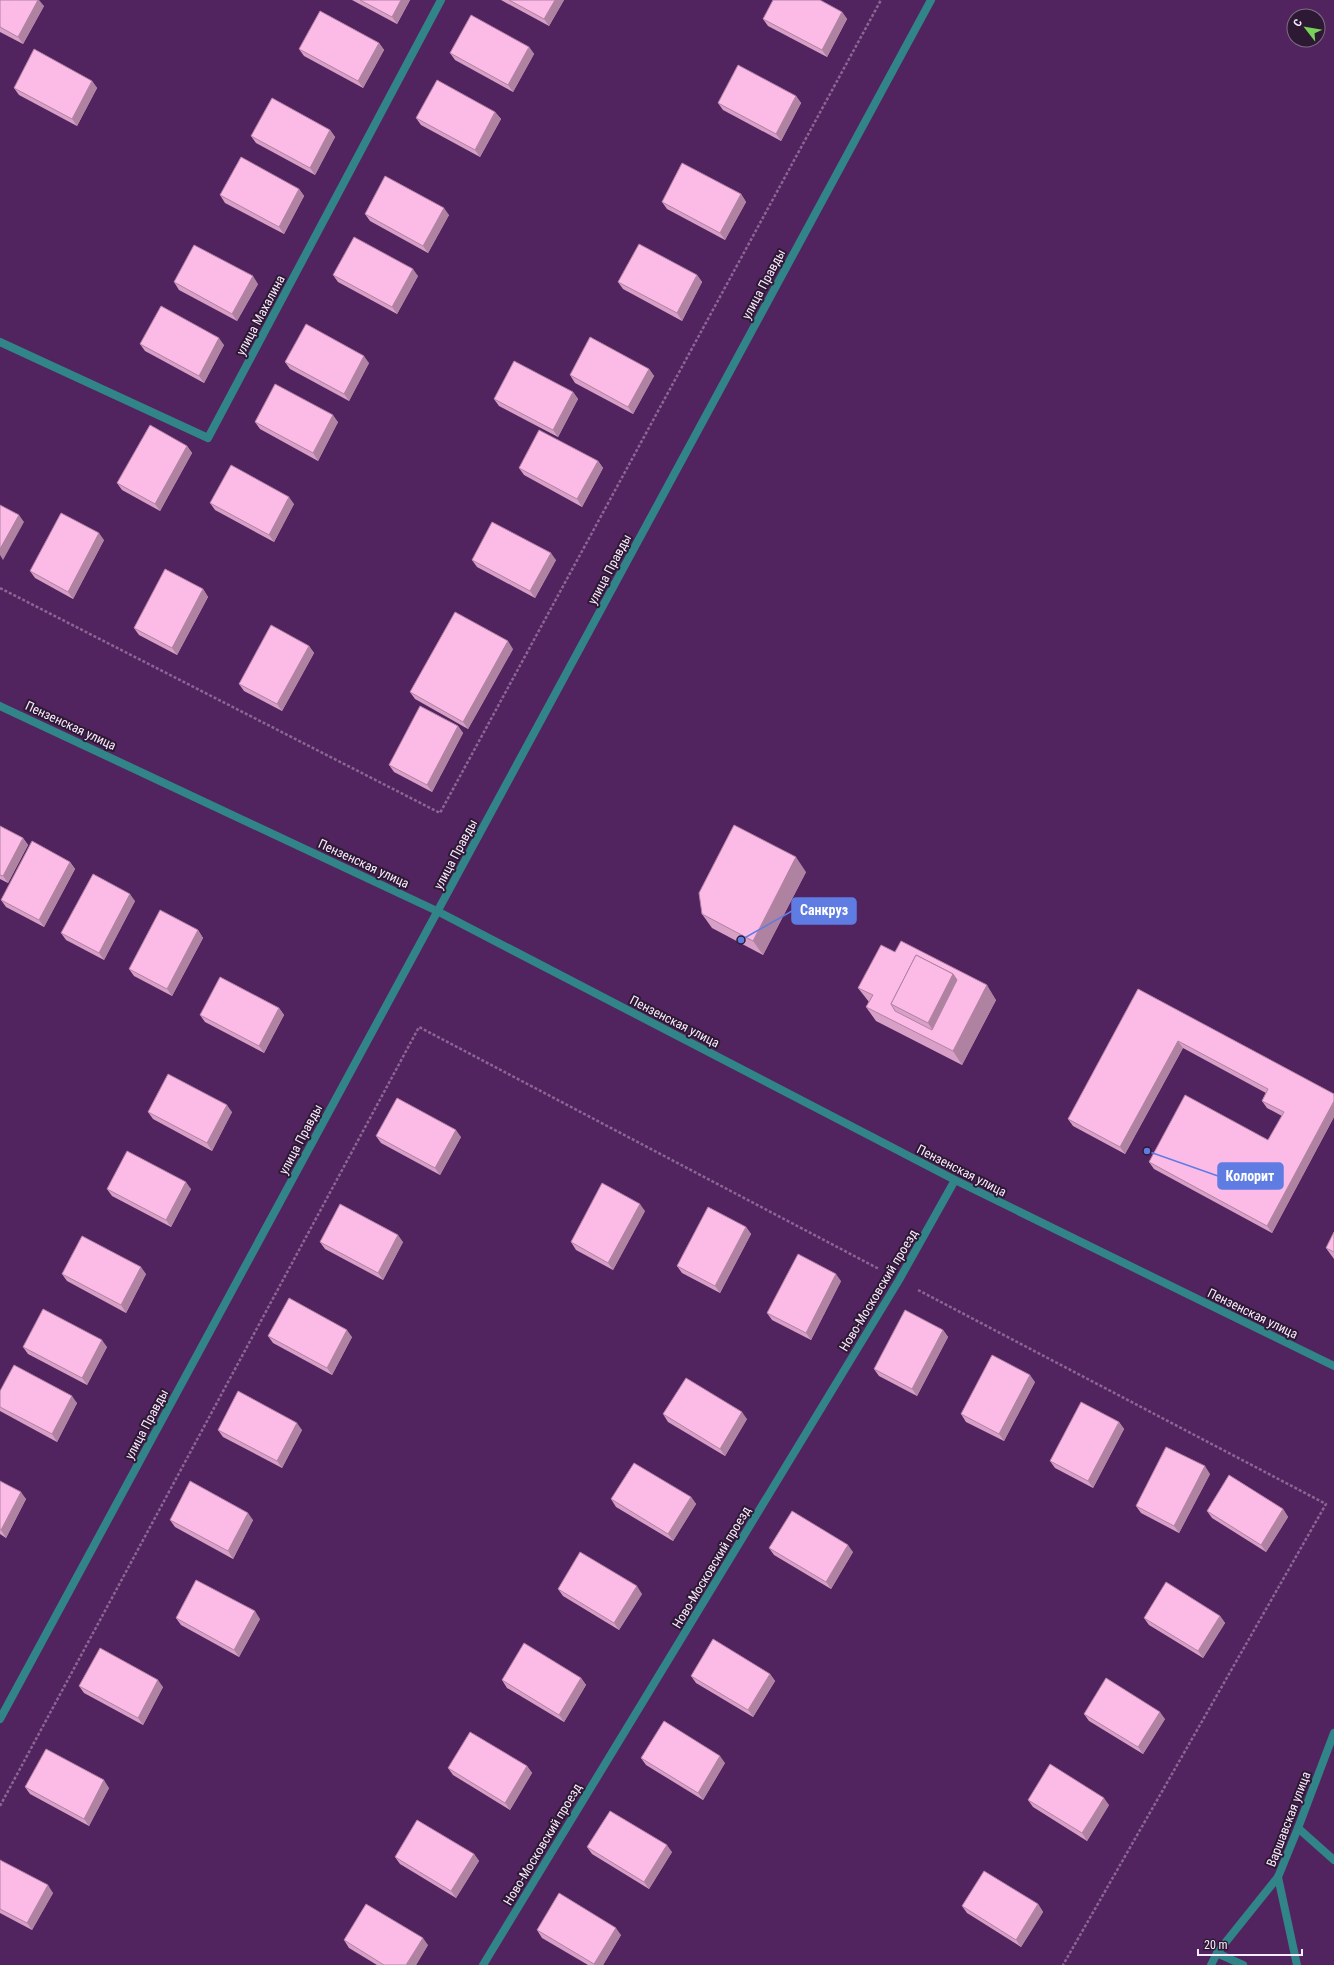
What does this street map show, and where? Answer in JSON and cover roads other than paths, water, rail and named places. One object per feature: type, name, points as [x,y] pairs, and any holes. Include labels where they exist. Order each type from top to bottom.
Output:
[{"type":"street","name":"улица Махалина","points":[[0,342],[208,438],[441,0]]},
{"type":"street","name":"улица Правды","points":[[0,1719],[931,0]]},
{"type":"street","name":"Пензенская улица","points":[[0,706],[437,911],[955,1180],[1334,1366]]},
{"type":"street","name":"Ново-Московский проезд","points":[[483,1965],[899,1280],[955,1180]]},
{"type":"street","name":"Варшавская улица","points":[[1211,1965],[1217,1953],[1278,1877],[1334,1733]]},
{"type":"street","points":[[1298,1828],[1334,1860]]},
{"type":"street","points":[[1278,1877],[1297,1965]]},
{"type":"street","points":[[1217,1953],[1243,1965]]},
{"type":"place","name":"Санкруз","points":[[741,940]]},
{"type":"place","name":"Колорит","points":[[1147,1151]]}]
